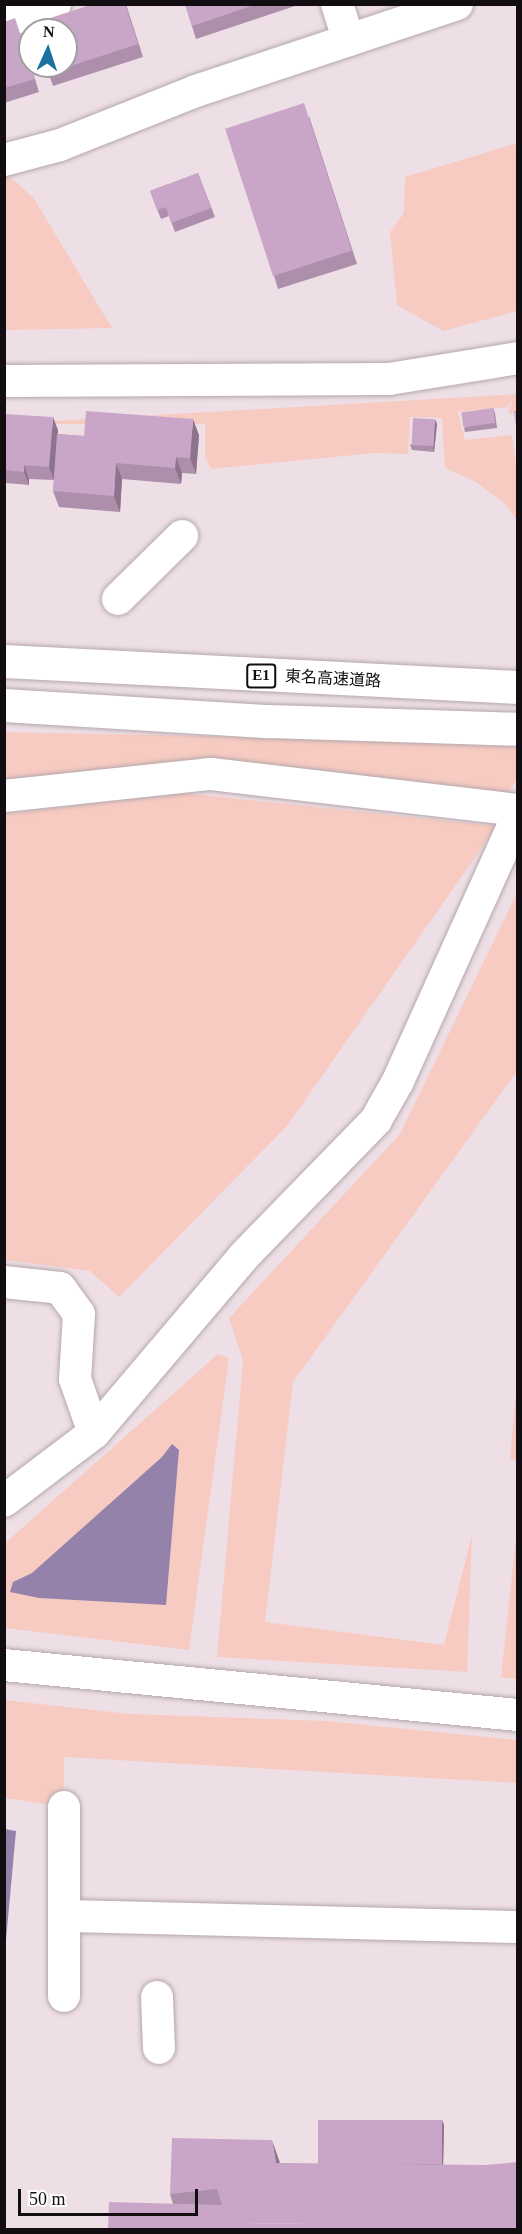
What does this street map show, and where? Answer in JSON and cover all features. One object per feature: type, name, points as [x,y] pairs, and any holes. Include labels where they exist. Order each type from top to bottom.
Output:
[{"type":"highway","name":"東名高速道路","points":[[4,661],[518,687]]},
{"type":"highway","points":[[4,705],[269,721],[518,729]]},
{"type":"street","points":[[4,22],[55,4]]},
{"type":"street","points":[[337,4],[349,40]]},
{"type":"street","points":[[4,160],[60,145],[196,91],[457,4]]},
{"type":"street","points":[[4,381],[388,379],[518,358]]},
{"type":"street","points":[[118,599],[182,536]]},
{"type":"street","points":[[4,796],[211,774],[518,810]]},
{"type":"street","points":[[4,1501],[94,1433],[243,1257],[376,1120],[398,1081],[518,815]]},
{"type":"street","points":[[4,1282],[60,1288],[79,1314],[75,1378],[94,1433]]},
{"type":"street","points":[[4,1665],[518,1715]]},
{"type":"street","points":[[64,1807],[64,1996]]},
{"type":"street","points":[[65,1916],[518,1927]]},
{"type":"street","points":[[157,1997],[159,2048]]},
{"type":"shaded area","points":[[517,143],[517,311],[443,331],[397,305],[390,232],[404,213],[405,177]]},
{"type":"shaded area","points":[[4,172],[33,197],[112,328],[5,330]]},
{"type":"shaded area","points":[[517,394],[517,414],[508,413],[512,400],[508,407],[458,412],[465,440],[512,435],[517,471],[517,521],[506,504],[476,482],[445,468],[442,418],[410,417],[408,454],[375,453],[211,469],[205,457],[205,424],[5,424]]},
{"type":"shaded area","points":[[4,732],[517,742],[517,778],[509,792],[211,759],[5,786]]},
{"type":"shaded area","points":[[183,793],[497,826],[287,1126],[119,1297],[90,1271],[5,1260],[5,814]]},
{"type":"shaded area","points":[[517,893],[517,1071],[293,1382],[265,1622],[444,1645],[472,1535],[467,1672],[217,1657],[243,1360],[229,1318],[400,1134]]},
{"type":"shaded area","points":[[218,1354],[229,1358],[189,1650],[5,1628],[4,1544]]},
{"type":"shaded area","points":[[517,1382],[518,1461],[510,1459]]},
{"type":"shaded area","points":[[172,1444],[179,1450],[166,1605],[39,1598],[10,1592],[13,1582],[32,1573],[162,1457]]},
{"type":"shaded area","points":[[517,1529],[517,1679],[501,1677]]},
{"type":"shaded area","points":[[4,1700],[130,1714],[327,1721],[517,1740],[517,1783],[64,1757],[64,1807],[5,1798]]},
{"type":"shaded area","points":[[4,1829],[16,1831],[5,1951]]},
{"type":"building","points":[[93,4],[125,4],[138,44],[78,64],[78,18],[50,18]]},
{"type":"building","points":[[185,4],[257,4],[192,26]]},
{"type":"building","points":[[15,18],[18,27],[18,78],[35,79],[4,88],[4,22]]},
{"type":"building","points":[[304,103],[352,250],[273,276],[225,129]]},
{"type":"building","points":[[198,173],[211,208],[171,223],[166,207],[157,210],[150,191]]},
{"type":"building","points":[[493,408],[495,423],[463,427],[461,412]]},
{"type":"building","points":[[86,411],[193,419],[190,458],[176,457],[175,468],[116,463],[114,496],[53,491],[57,434],[84,436]]},
{"type":"building","points":[[514,411],[518,411],[518,440]]},
{"type":"building","points":[[4,414],[53,417],[49,467],[24,465],[24,472],[4,470]]},
{"type":"building","points":[[413,418],[435,419],[434,446],[412,445]]},
{"type":"building","points":[[318,2120],[442,2120],[442,2164],[318,2164]]},
{"type":"building","points":[[172,2138],[272,2140],[276,2163],[486,2165],[518,2162],[518,2229],[318,2229],[312,2223],[245,2224],[239,2229],[108,2229],[109,2202],[222,2205],[217,2189],[170,2194]]},
{"type":"building","points":[[312,2223],[318,2229],[239,2229],[245,2224]]}]
